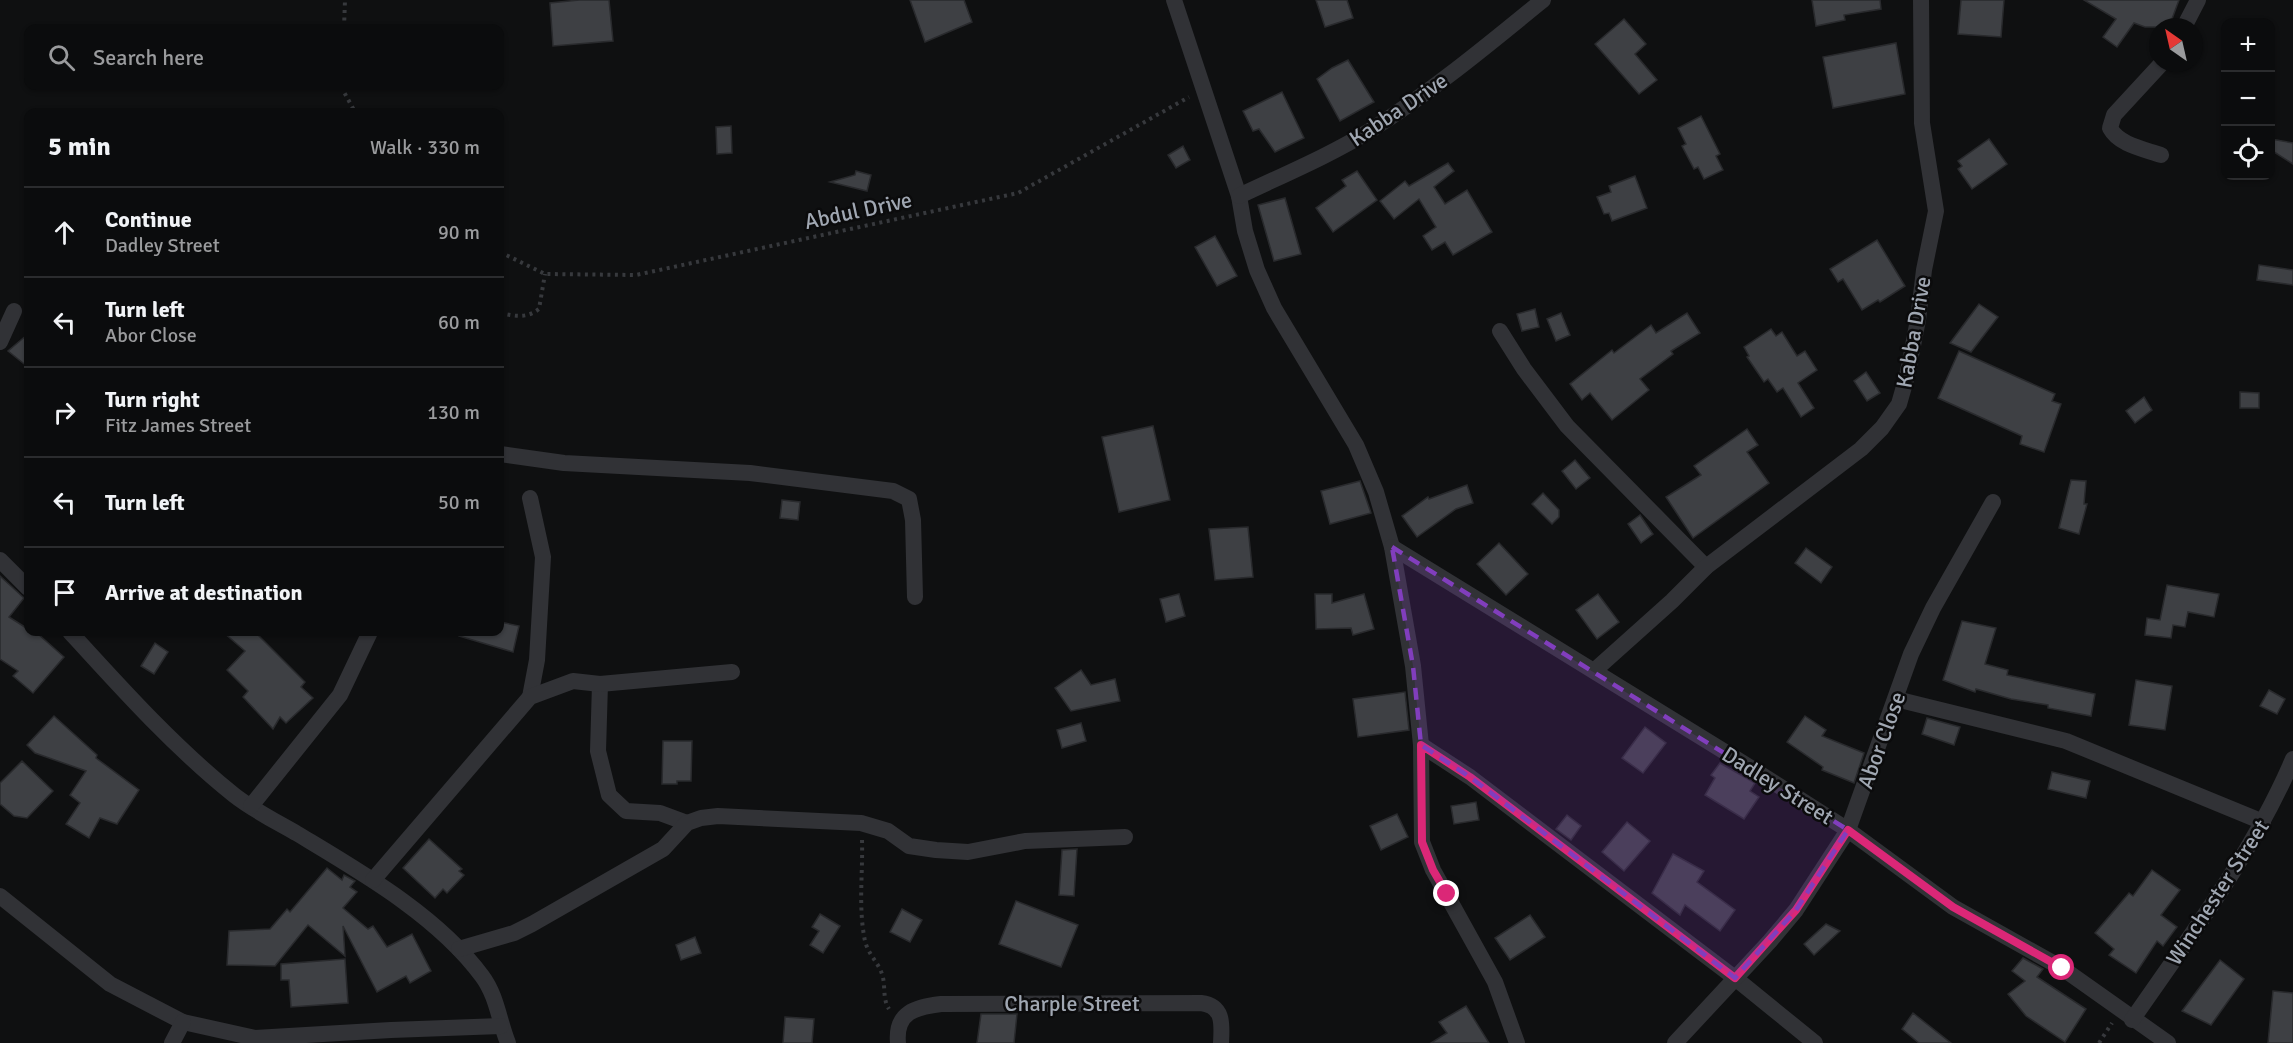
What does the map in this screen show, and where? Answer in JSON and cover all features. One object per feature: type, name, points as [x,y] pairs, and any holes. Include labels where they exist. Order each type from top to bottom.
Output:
[{"type":"street","points":[[1174,0],[1239,196],[1245,231],[1257,270],[1274,308],[1356,445],[1376,492],[1392,547],[1413,666],[1421,745],[1422,842],[1433,870],[1495,982],[1517,1043]]},
{"type":"street","name":"Kabba Drive","points":[[1239,196],[1341,147],[1370,130],[1466,61],[1543,0]]},
{"type":"street","name":"Kabba Drive","points":[[1595,670],[1706,567],[1861,449],[1882,428],[1899,404],[1918,320],[1924,270],[1936,211],[1922,123],[1921,0]]},
{"type":"street","points":[[2189,18],[2198,0]]},
{"type":"street","points":[[2154,72],[2114,114],[2110,128],[2114,135],[2122,140],[2161,155]]},
{"type":"street","points":[[0,342],[14,311]]},
{"type":"street","points":[[1500,331],[1524,369],[1567,426],[1706,567]]},
{"type":"street","points":[[504,455],[564,463],[750,473],[893,491],[909,500],[913,520],[915,597]]},
{"type":"street","points":[[530,498],[543,557],[537,660],[530,697]]},
{"type":"street","name":"Abor Close","points":[[1675,1043],[1796,910],[1848,830],[1911,654],[1933,608],[1993,502]]},
{"type":"street","name":"Dadley Street","points":[[1392,547],[1595,670],[1848,830],[1953,907],[2062,968],[2168,1043]]},
{"type":"street","points":[[0,560],[24,584]]},
{"type":"street","points":[[74,636],[178,744],[234,795],[373,880],[459,949],[483,977],[496,1002],[501,1026],[508,1043]]},
{"type":"street","points":[[251,806],[340,695],[368,636]]},
{"type":"street","points":[[373,880],[530,697],[573,681],[600,684],[732,672]]},
{"type":"street","points":[[600,684],[598,751],[609,795],[626,811],[660,813],[687,823],[718,816],[861,823],[888,831],[909,846],[968,852],[1025,841],[1125,837]]},
{"type":"street","points":[[1896,699],[2066,741],[2264,822]]},
{"type":"street","points":[[1421,745],[1470,777],[1735,978],[1815,1043]]},
{"type":"street","name":"Winchester Street","points":[[2126,1015],[2222,889],[2264,822],[2293,759]]},
{"type":"street","points":[[459,949],[514,933],[532,924],[663,849],[687,823]]},
{"type":"street","points":[[0,896],[110,984],[183,1022],[255,1038],[501,1026]]},
{"type":"street","name":"Charple Street","points":[[899,1025],[906,1014],[921,1006],[941,1004],[1201,1003],[1210,1004],[1218,1010],[1222,1019],[1221,1043]]},
{"type":"street","points":[[172,1043],[183,1022]]},
{"type":"street","points":[[898,1043],[899,1025]]},
{"type":"path","points":[[344,24],[345,0]]},
{"type":"path","name":"Abdul Drive","points":[[504,254],[545,274],[636,275],[1018,193],[1202,89]]},
{"type":"path","points":[[344,90],[353,108]]},
{"type":"path","points":[[504,314],[520,317],[531,315],[539,309],[545,274]]},
{"type":"path","points":[[861,823],[860,895],[866,942],[873,961],[881,971],[885,1002],[899,1025]]},
{"type":"path","points":[[2099,1043],[2126,1015]]},
{"type":"highlighted area","points":[[1392,547],[1848,830],[1796,910],[1735,978],[1470,777],[1421,745],[1413,666]]},
{"type":"building","points":[[609,0],[613,41],[553,46],[550,3]]},
{"type":"building","points":[[910,0],[964,0],[972,22],[925,42]]},
{"type":"building","points":[[1316,0],[1347,0],[1353,18],[1325,27]]},
{"type":"building","points":[[1812,0],[1880,0],[1881,9],[1844,15],[1845,20],[1816,26]]},
{"type":"building","points":[[1961,0],[2004,0],[2001,37],[1958,34]]},
{"type":"building","points":[[2084,0],[2179,0],[2172,18],[2149,18],[2149,27],[2134,23],[2117,47],[2103,37],[2116,19]]},
{"type":"building","points":[[1624,19],[1646,44],[1635,54],[1657,80],[1639,94],[1595,44]]},
{"type":"building","points":[[1896,43],[1905,94],[1833,108],[1823,57]]},
{"type":"building","points":[[1348,60],[1374,102],[1340,121],[1317,79]]},
{"type":"building","points":[[1282,92],[1304,138],[1275,152],[1259,129],[1253,131],[1243,111]]},
{"type":"building","points":[[1701,116],[1720,154],[1716,156],[1723,170],[1704,179],[1698,167],[1694,169],[1682,146],[1686,144],[1678,128]]},
{"type":"building","points":[[731,126],[732,153],[717,154],[716,127]]},
{"type":"building","points":[[1989,139],[2007,164],[1972,189],[1958,169],[1962,166],[1958,161]]},
{"type":"building","points":[[2275,140],[2293,143],[2293,164],[2275,153]]},
{"type":"building","points":[[1183,146],[1190,160],[1176,168],[1168,155]]},
{"type":"building","points":[[1448,163],[1454,171],[1434,187],[1445,204],[1467,190],[1492,232],[1453,255],[1445,242],[1432,250],[1423,236],[1436,227],[1419,199],[1394,219],[1380,201],[1405,181],[1409,186]]},
{"type":"building","points":[[856,171],[871,175],[867,191],[830,182],[855,175]]},
{"type":"building","points":[[1357,171],[1377,200],[1333,232],[1316,208],[1346,186],[1342,180]]},
{"type":"building","points":[[1635,176],[1647,208],[1612,221],[1609,213],[1604,214],[1597,197],[1611,192],[1609,186]]},
{"type":"building","points":[[1285,198],[1301,254],[1274,261],[1258,205]]},
{"type":"building","points":[[1215,236],[1237,276],[1217,286],[1195,247]]},
{"type":"building","points":[[1877,240],[1905,286],[1862,310],[1843,279],[1838,282],[1830,269]]},
{"type":"building","points":[[2259,265],[2293,270],[2293,285],[2257,280]]},
{"type":"building","points":[[1979,304],[1998,317],[1971,352],[1950,343]]},
{"type":"building","points":[[1535,309],[1539,327],[1522,331],[1517,314]]},
{"type":"building","points":[[1561,313],[1570,335],[1556,341],[1547,319]]},
{"type":"building","points":[[1687,313],[1700,333],[1671,351],[1673,354],[1640,379],[1649,390],[1612,420],[1590,393],[1582,400],[1570,384],[1612,350],[1614,353],[1651,325],[1656,333]]},
{"type":"building","points":[[1771,329],[1776,336],[1782,332],[1797,356],[1805,351],[1817,370],[1798,383],[1814,408],[1801,417],[1783,388],[1777,392],[1768,379],[1764,382],[1747,357],[1749,356],[1744,347]]},
{"type":"building","points":[[24,337],[24,364],[8,351]]},
{"type":"building","points":[[1959,351],[2055,394],[2052,401],[2061,404],[2044,452],[2020,444],[2022,436],[1938,398]]},
{"type":"building","points":[[1866,372],[1880,393],[1867,401],[1854,381]]},
{"type":"building","points":[[2240,392],[2259,393],[2259,408],[2240,408]]},
{"type":"building","points":[[2144,397],[2152,410],[2135,423],[2126,411]]},
{"type":"building","points":[[1153,426],[1170,500],[1119,512],[1102,437]]},
{"type":"building","points":[[1747,429],[1758,445],[1747,452],[1769,483],[1693,538],[1666,497],[1701,475],[1694,466]]},
{"type":"building","points":[[1575,460],[1590,478],[1576,489],[1562,471]]},
{"type":"building","points":[[2071,480],[2086,481],[2084,504],[2087,504],[2079,534],[2059,528]]},
{"type":"building","points":[[1360,481],[1371,513],[1330,524],[1321,491]]},
{"type":"building","points":[[1467,485],[1473,503],[1456,509],[1417,537],[1402,516],[1428,497],[1429,499]]},
{"type":"building","points":[[1543,493],[1559,510],[1559,517],[1552,524],[1532,504]]},
{"type":"building","points":[[782,500],[800,502],[798,520],[780,518]]},
{"type":"building","points":[[1640,515],[1653,534],[1641,543],[1628,524]]},
{"type":"building","points":[[1248,527],[1253,577],[1215,580],[1209,529]]},
{"type":"building","points":[[1499,543],[1528,574],[1506,595],[1477,564]]},
{"type":"building","points":[[1806,548],[1832,567],[1821,583],[1795,563]]},
{"type":"building","points":[[0,576],[24,598],[9,617],[24,626],[24,636],[40,636],[64,657],[33,693],[13,676],[18,671],[0,659]]},
{"type":"building","points":[[2167,585],[2219,594],[2214,617],[2188,612],[2185,627],[2173,625],[2171,638],[2145,635],[2147,618],[2160,620]]},
{"type":"building","points":[[1179,594],[1185,616],[1166,622],[1160,599]]},
{"type":"building","points":[[1315,594],[1332,594],[1332,603],[1364,594],[1374,629],[1353,635],[1351,628],[1316,629]]},
{"type":"building","points":[[1598,594],[1619,622],[1597,639],[1576,610]]},
{"type":"building","points":[[1962,621],[1996,628],[1985,664],[2008,670],[2007,675],[2095,694],[2091,716],[2048,708],[2048,705],[2011,699],[1976,689],[1975,692],[1943,680]]},
{"type":"building","points":[[504,623],[519,626],[513,652],[459,636],[504,636]]},
{"type":"building","points":[[228,636],[259,636],[305,682],[301,687],[313,698],[286,723],[280,717],[273,729],[243,697],[248,691],[227,670],[245,651]]},
{"type":"building","points":[[155,643],[168,652],[154,674],[141,666]]},
{"type":"building","points":[[1081,670],[1091,685],[1115,679],[1120,701],[1071,711],[1055,688]]},
{"type":"building","points":[[2136,680],[2172,686],[2165,730],[2129,725]]},
{"type":"building","points":[[2269,690],[2285,699],[2277,714],[2260,706]]},
{"type":"building","points":[[1405,692],[1409,730],[1358,737],[1353,699]]},
{"type":"building","points":[[54,716],[97,755],[96,758],[139,790],[117,824],[100,818],[89,838],[66,824],[80,803],[70,795],[86,771],[35,753],[27,745]]},
{"type":"building","points":[[1805,716],[1826,730],[1822,736],[1864,753],[1854,783],[1822,770],[1823,767],[1787,742]]},
{"type":"building","points":[[1927,718],[1960,727],[1954,745],[1922,734]]},
{"type":"building","points":[[1081,723],[1086,741],[1062,748],[1057,730]]},
{"type":"building","points":[[1645,727],[1666,743],[1643,773],[1622,758]]},
{"type":"building","points":[[663,741],[692,741],[691,781],[662,784]]},
{"type":"building","points":[[22,761],[53,791],[27,818],[14,816],[0,804],[0,783]]},
{"type":"building","points":[[1720,763],[1755,783],[1750,791],[1759,797],[1744,819],[1705,795],[1715,778],[1711,775]]},
{"type":"building","points":[[2052,772],[2090,781],[2086,798],[2048,789]]},
{"type":"building","points":[[1476,802],[1479,820],[1454,824],[1451,806]]},
{"type":"building","points":[[1397,814],[1408,837],[1381,850],[1370,826]]},
{"type":"building","points":[[1567,815],[1581,826],[1571,840],[1556,829]]},
{"type":"building","points":[[1627,822],[1650,841],[1624,871],[1602,852]]},
{"type":"building","points":[[429,839],[462,869],[459,871],[464,875],[447,893],[443,889],[435,898],[403,868]]},
{"type":"building","points":[[1077,849],[1074,896],[1059,895],[1062,850]]},
{"type":"building","points":[[1673,854],[1704,871],[1697,882],[1735,910],[1720,931],[1685,905],[1680,915],[1652,893]]},
{"type":"building","points":[[327,868],[342,880],[344,875],[355,881],[350,887],[357,892],[343,908],[368,929],[373,926],[387,947],[412,934],[431,971],[410,983],[406,976],[377,992],[343,926],[345,956],[308,925],[275,966],[227,965],[229,931],[270,929],[287,909],[290,912]]},
{"type":"building","points":[[2152,870],[2180,890],[2161,915],[2177,927],[2163,946],[2157,941],[2136,973],[2109,955],[2114,949],[2095,933],[2129,893],[2133,896]]},
{"type":"building","points":[[1016,901],[1078,925],[1061,967],[999,944]]},
{"type":"building","points":[[902,909],[922,920],[910,942],[890,932]]},
{"type":"building","points":[[820,914],[840,926],[823,953],[810,945],[819,931],[812,927]]},
{"type":"building","points":[[1530,915],[1545,937],[1510,960],[1495,938]]},
{"type":"building","points":[[1826,924],[1840,931],[1814,955],[1804,944]]},
{"type":"building","points":[[695,937],[701,953],[681,960],[676,945]]},
{"type":"building","points":[[2023,958],[2043,969],[2037,977],[2086,1009],[2065,1042],[2026,1016],[2008,994],[2025,981],[2012,971]]},
{"type":"building","points":[[345,959],[348,1003],[291,1007],[289,980],[281,980],[281,964]]},
{"type":"building","points":[[2220,960],[2244,979],[2211,1025],[2182,1011]]},
{"type":"building","points":[[2273,991],[2293,993],[2293,1043],[2268,1043]]},
{"type":"building","points":[[1466,1006],[1489,1043],[1431,1043],[1447,1033],[1439,1022]]},
{"type":"building","points":[[1913,1013],[1951,1043],[1919,1043],[1902,1029]]},
{"type":"building","points":[[981,1014],[1017,1014],[1014,1043],[977,1043]]},
{"type":"building","points":[[785,1017],[814,1019],[812,1043],[783,1043]]},
{"type":"route","points":[[1447,894],[1433,870],[1422,842],[1421,745],[1470,777],[1735,978],[1796,910],[1848,830],[1953,907],[2062,968]]}]
